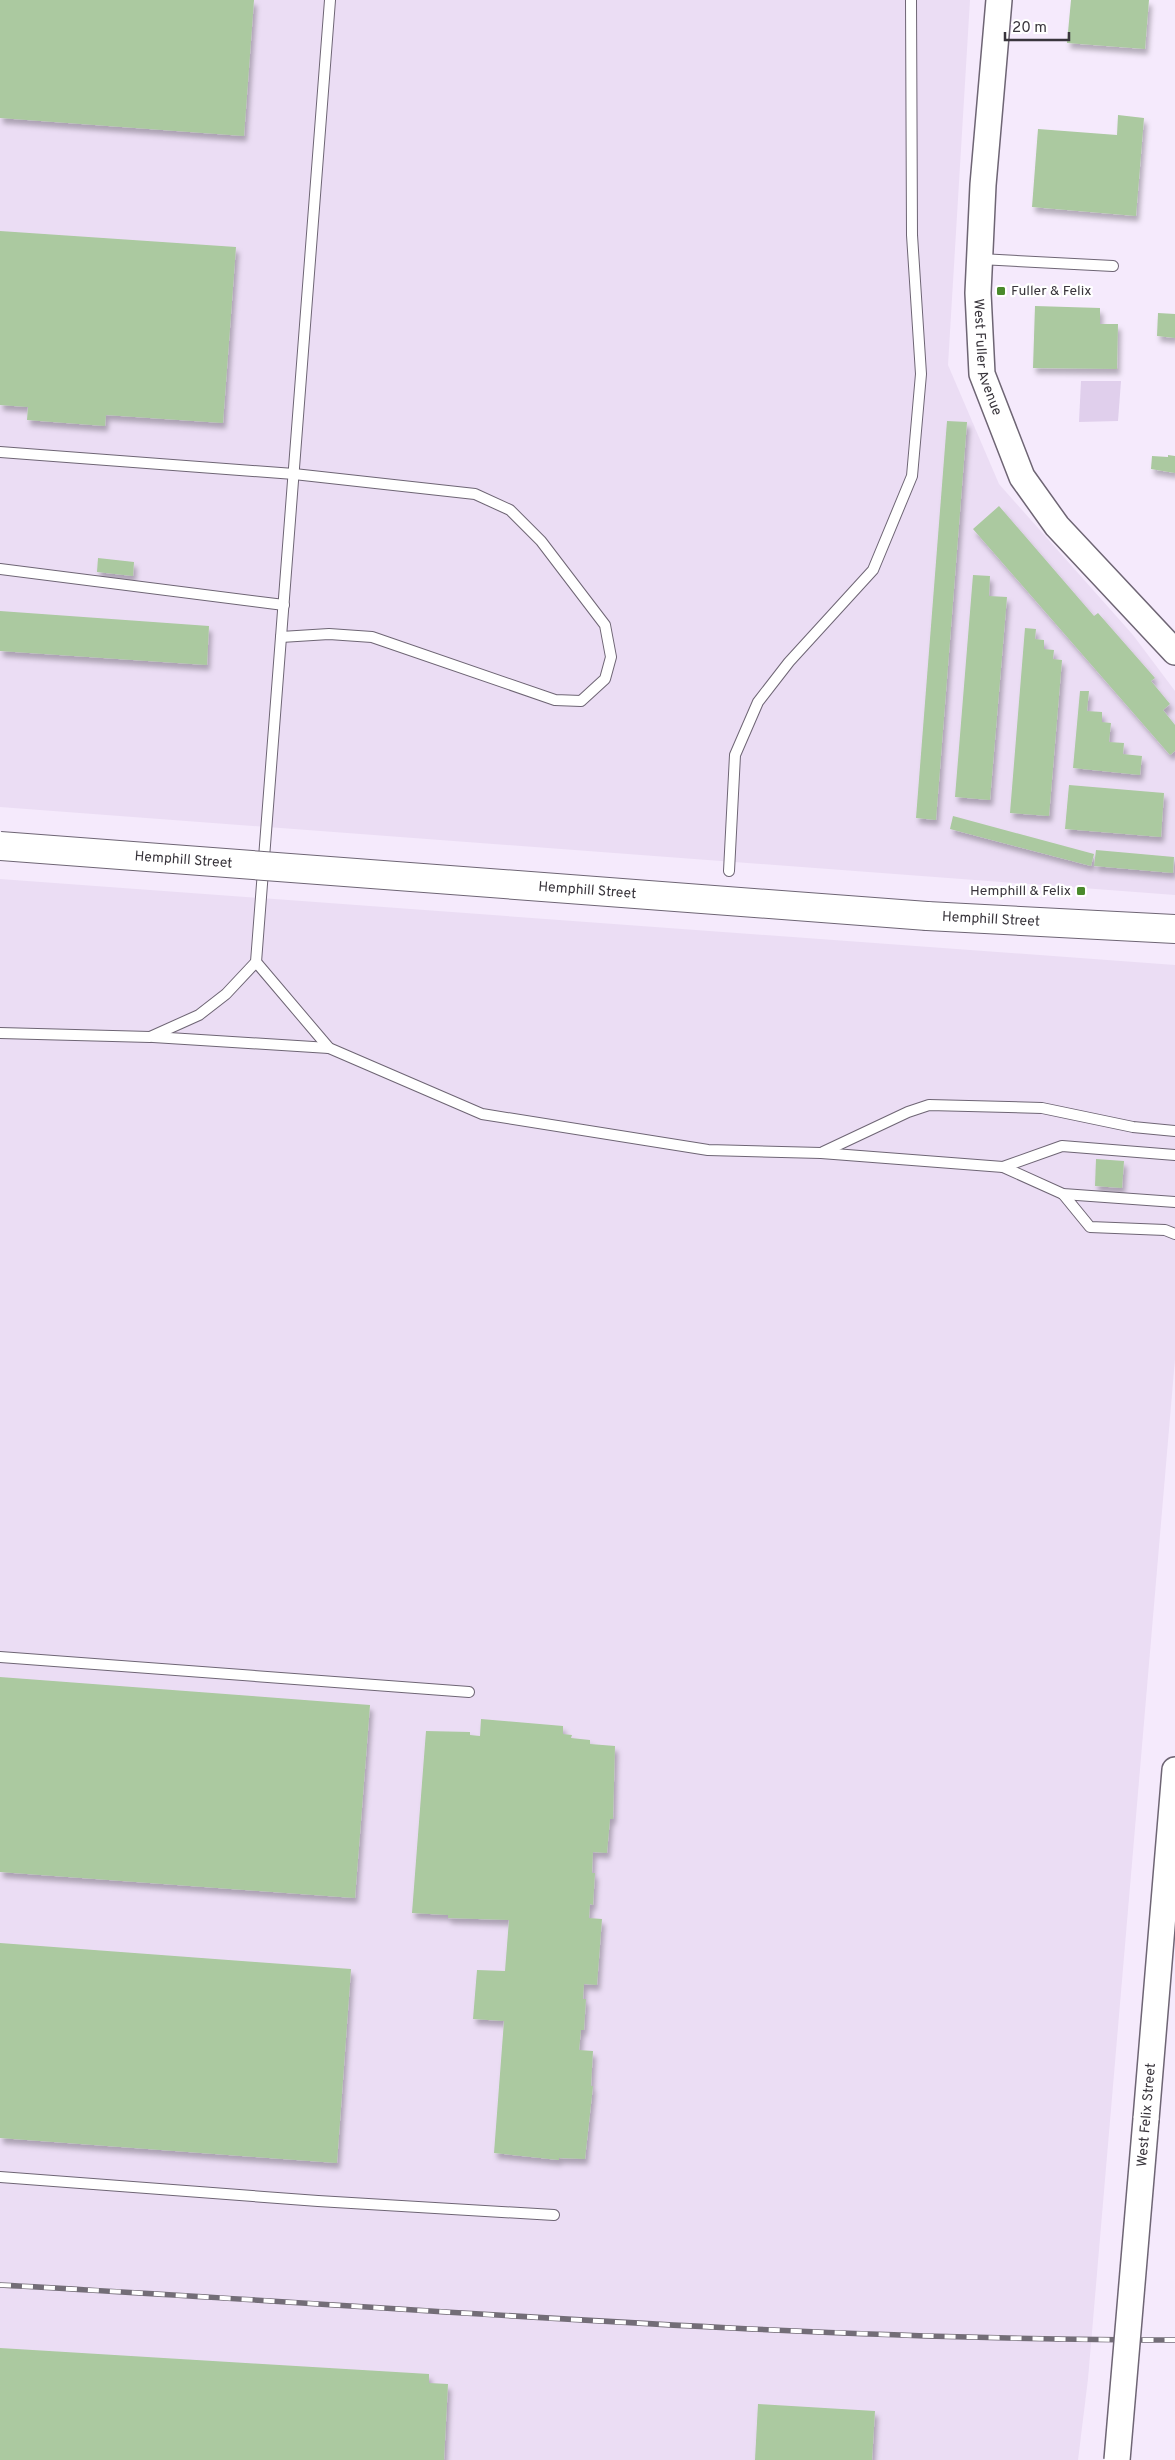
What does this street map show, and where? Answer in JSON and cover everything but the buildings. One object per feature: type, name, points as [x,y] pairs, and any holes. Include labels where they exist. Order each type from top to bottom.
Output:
[{"type":"main road","name":"Hemphill Street","points":[[0,846],[926,916],[1175,929]]},
{"type":"street","name":"West Fuller Avenue","points":[[999,0],[983,185],[978,293],[982,374],[1022,477],[1057,526],[1175,652]]},
{"type":"street","name":"West Felix Street","points":[[1117,2460],[1175,1771]]},
{"type":"lane","points":[[150,1037],[199,1015],[226,994],[256,962],[330,0]]},
{"type":"lane","points":[[729,871],[735,755],[758,702],[789,662],[873,570],[912,476],[921,374],[912,235],[911,0]]},
{"type":"lane","points":[[980,259],[1113,266]]},
{"type":"lane","points":[[0,452],[294,474],[475,494],[510,510],[541,541],[605,625],[611,657],[604,679],[581,701],[555,700],[372,637],[329,634],[281,637]]},
{"type":"lane","points":[[0,569],[284,605]]},
{"type":"lane","points":[[256,962],[329,1048]]},
{"type":"lane","points":[[0,1033],[150,1037],[329,1048],[482,1114],[708,1150],[821,1153],[1003,1167],[1063,1194],[1175,1202]]},
{"type":"lane","points":[[821,1153],[908,1112],[929,1105],[1042,1108],[1133,1127],[1175,1131]]},
{"type":"lane","points":[[1003,1167],[1062,1146],[1175,1155]]},
{"type":"lane","points":[[1063,1194],[1090,1227],[1165,1230],[1175,1234]]},
{"type":"lane","points":[[0,1657],[469,1692]]},
{"type":"lane","points":[[0,2177],[554,2215]]},
{"type":"shaded area","points":[[0,0],[970,0],[948,365],[999,484],[1133,635],[1175,691],[1175,895],[0,807]]},
{"type":"shaded area","points":[[1081,381],[1121,381],[1118,421],[1079,422]]},
{"type":"shaded area","points":[[0,879],[1175,965],[1175,1359],[1088,2379],[1078,2460],[0,2460]]},
{"type":"railway","points":[[0,2285],[734,2328],[881,2334],[1175,2340]]},
{"type":"place","name":"Fuller & Felix","points":[[1001,291]]},
{"type":"place","name":"Hemphill & Felix","points":[[1081,891]]}]
